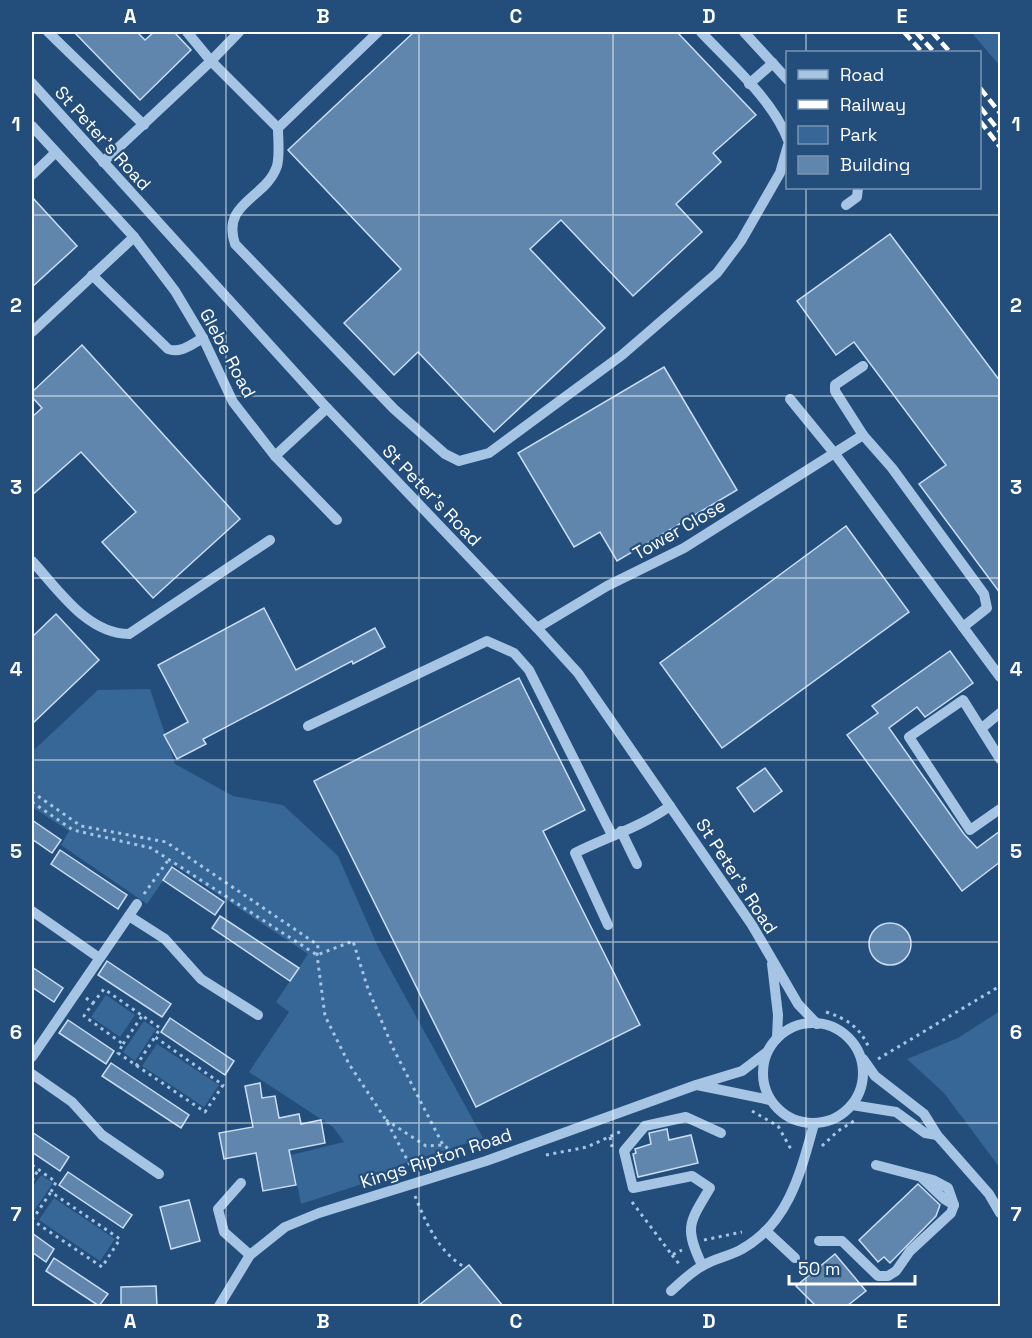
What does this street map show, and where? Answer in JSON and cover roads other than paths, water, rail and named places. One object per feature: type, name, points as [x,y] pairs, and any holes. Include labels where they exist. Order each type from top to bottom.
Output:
[{"type":"street","points":[[48,32],[144,125]]},
{"type":"street","points":[[187,32],[211,61],[278,128]]},
{"type":"street","points":[[103,162],[239,32]]},
{"type":"street","points":[[378,32],[278,128],[277,165],[271,177],[233,216],[231,231],[235,244],[394,409],[445,453],[459,461],[489,453],[622,354],[717,273],[741,241],[780,173],[786,152]]},
{"type":"street","points":[[701,32],[771,108],[786,135]]},
{"type":"street","points":[[744,32],[786,78]]},
{"type":"street","points":[[749,84],[773,63]]},
{"type":"street","name":"St Peter's Road","points":[[32,83],[327,408],[578,674],[752,925],[798,1004],[817,1023]]},
{"type":"street","name":"Glebe Road","points":[[32,129],[134,237],[175,291],[203,338],[233,402],[275,456],[337,520]]},
{"type":"street","points":[[32,175],[56,153]]},
{"type":"street","points":[[846,205],[857,197],[858,189]]},
{"type":"street","points":[[32,332],[134,237]]},
{"type":"street","points":[[92,275],[168,349],[175,352],[203,338]]},
{"type":"street","points":[[863,366],[835,385],[835,391],[863,435],[892,468],[984,594],[987,608],[963,627]]},
{"type":"street","points":[[790,399],[835,454],[1000,677]]},
{"type":"street","points":[[275,456],[327,408]]},
{"type":"street","name":"Tower Close","points":[[537,628],[607,586],[684,548],[863,435]]},
{"type":"street","points":[[32,561],[86,618],[103,630],[129,634],[270,540]]},
{"type":"street","points":[[308,726],[487,641],[514,652],[529,670],[616,833],[637,864]]},
{"type":"street","points":[[1000,759],[963,700],[909,737],[970,830],[1000,809]]},
{"type":"street","points":[[982,728],[1000,713]]},
{"type":"street","points":[[608,926],[575,853],[616,833],[644,824],[670,806]]},
{"type":"street","points":[[32,1057],[75,990],[137,904]]},
{"type":"street","points":[[32,911],[98,957]]},
{"type":"street","points":[[129,916],[165,939],[201,978],[258,1015]]},
{"type":"street","points":[[771,960],[778,1015],[777,1038]]},
{"type":"street","points":[[861,1056],[864,1073],[861,1090],[852,1105],[842,1115],[814,1124],[797,1121],[782,1113],[770,1100],[762,1076],[767,1052],[777,1038],[791,1028],[807,1023],[817,1023],[840,1030],[852,1041],[875,1076],[924,1114],[937,1135],[966,1165],[1000,1213]]},
{"type":"street","name":"Kings Ripton Road","points":[[219,1306],[250,1256],[285,1227],[319,1213],[486,1161],[696,1085],[742,1071],[767,1052]]},
{"type":"street","points":[[32,1074],[72,1102],[102,1135],[159,1174]]},
{"type":"street","points":[[696,1085],[770,1100]]},
{"type":"street","points":[[852,1105],[896,1112],[925,1133],[937,1135]]},
{"type":"street","points":[[702,1265],[692,1244],[690,1221],[710,1188],[692,1176],[633,1188],[624,1151],[645,1126],[686,1117],[721,1133]]},
{"type":"street","points":[[671,1291],[702,1265],[742,1249],[766,1231],[786,1206],[800,1178],[814,1124]]},
{"type":"street","points":[[819,1241],[842,1241],[878,1276],[888,1276],[896,1271],[910,1251],[947,1217],[954,1205],[948,1188],[921,1177],[876,1165]]},
{"type":"street","points":[[241,1183],[218,1209],[224,1232],[250,1256]]},
{"type":"street","points":[[766,1231],[795,1258]]},
{"type":"railway","points":[[904,32],[921,51]]},
{"type":"railway","points":[[916,32],[933,51]]},
{"type":"railway","points":[[932,32],[949,51]]},
{"type":"railway","points":[[981,89],[1000,113]]},
{"type":"railway","points":[[981,108],[1000,132]]},
{"type":"railway","points":[[981,122],[1000,147]]}]
